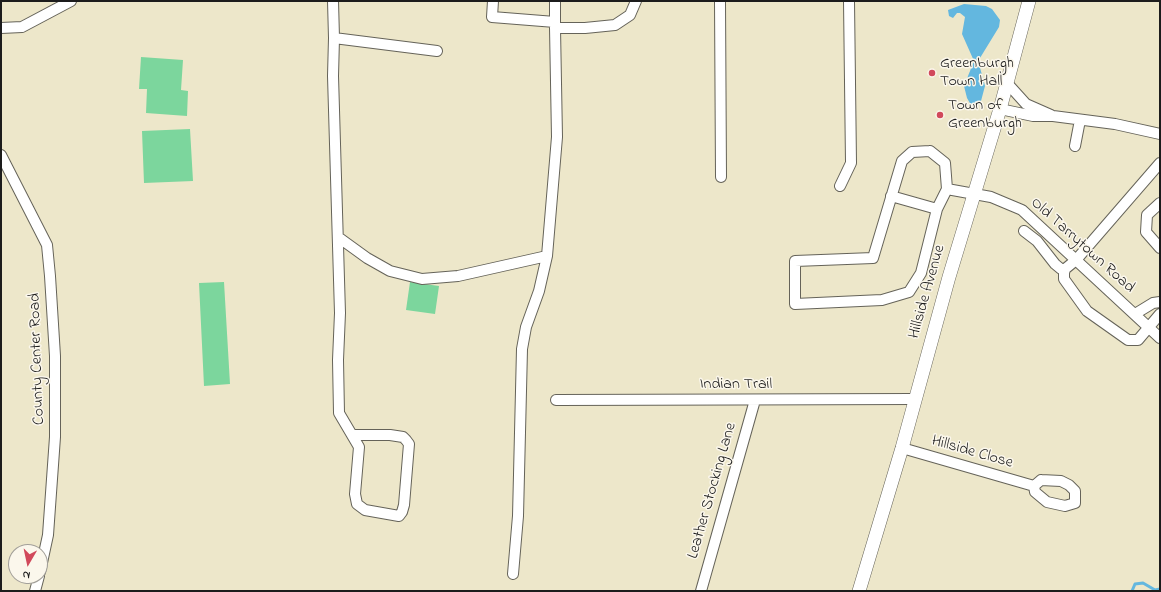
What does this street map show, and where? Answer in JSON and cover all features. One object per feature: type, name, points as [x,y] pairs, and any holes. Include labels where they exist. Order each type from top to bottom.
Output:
[{"type":"main road","name":"Hillside Avenue","points":[[859,591],[902,448],[949,277],[1000,109],[1029,1]]},
{"type":"street","points":[[1,28],[22,27],[71,1]]},
{"type":"street","points":[[333,1],[333,76],[340,313],[338,360],[339,413],[359,447],[355,494],[357,504],[365,510],[399,516],[404,505],[409,444],[403,437],[390,434],[352,435]]},
{"type":"street","points":[[494,1],[492,17],[585,28],[615,25],[630,15],[636,1]]},
{"type":"street","points":[[513,574],[518,516],[522,349],[526,327],[539,291],[547,256],[557,137],[555,1],[551,1]]},
{"type":"street","points":[[720,1],[721,177]]},
{"type":"street","points":[[840,186],[851,164],[849,1]]},
{"type":"street","points":[[334,38],[437,51]]},
{"type":"street","points":[[1007,83],[1026,104],[1053,116]]},
{"type":"street","points":[[1000,109],[1033,116],[1053,116],[1115,124],[1160,134]]},
{"type":"street","points":[[1075,146],[1080,120]]},
{"type":"street","points":[[930,151],[945,163],[946,189],[937,209],[921,273],[909,292],[882,300],[795,304],[795,261],[856,260],[873,258],[902,161],[912,152],[930,151]]},
{"type":"street","name":"County Center Road","points":[[3,161],[47,245],[55,356],[55,437],[46,544]]},
{"type":"street","points":[[1160,163],[1076,260],[1065,269],[1064,279],[1087,311],[1094,318],[1133,341],[1138,340],[1160,314]]},
{"type":"street","name":"Old Tarrytown Road","points":[[946,189],[991,197],[1022,210],[1160,338]]},
{"type":"street","points":[[891,196],[937,209]]},
{"type":"street","points":[[1160,203],[1147,215],[1146,232],[1160,248]]},
{"type":"street","points":[[1024,231],[1037,242],[1055,264],[1062,269],[1065,269]]},
{"type":"street","points":[[338,237],[367,258],[390,271],[422,279],[458,276],[547,256]]},
{"type":"street","points":[[1135,314],[1153,303],[1160,302]]},
{"type":"street","name":"Indian Trail","points":[[556,400],[915,399]]},
{"type":"street","name":"Leather Stocking Lane","points":[[701,591],[755,400]]},
{"type":"street","name":"Hillside Close","points":[[902,448],[1034,486]]},
{"type":"green space","points":[[141,57],[183,60],[181,90],[188,91],[187,116],[146,113],[147,89],[139,89]]},
{"type":"green space","points":[[190,129],[193,181],[144,183],[142,131]]},
{"type":"green space","points":[[224,282],[230,384],[204,386],[199,283]]},
{"type":"green space","points":[[410,282],[439,286],[435,314],[406,310]]},
{"type":"water","points":[[964,4],[986,6],[992,9],[1000,20],[999,27],[980,58],[979,64],[985,86],[981,101],[975,108],[971,105],[967,98],[964,86],[974,61],[962,34],[965,17],[960,13],[957,13],[953,18],[949,16],[948,10]]},
{"type":"waterway","points":[[1132,591],[1135,584],[1143,583],[1155,590],[1160,589]]},
{"type":"place","name":"Greenburgh Town Hall","points":[[932,73]]},
{"type":"place","name":"Town of Greenburgh","points":[[940,115]]}]
